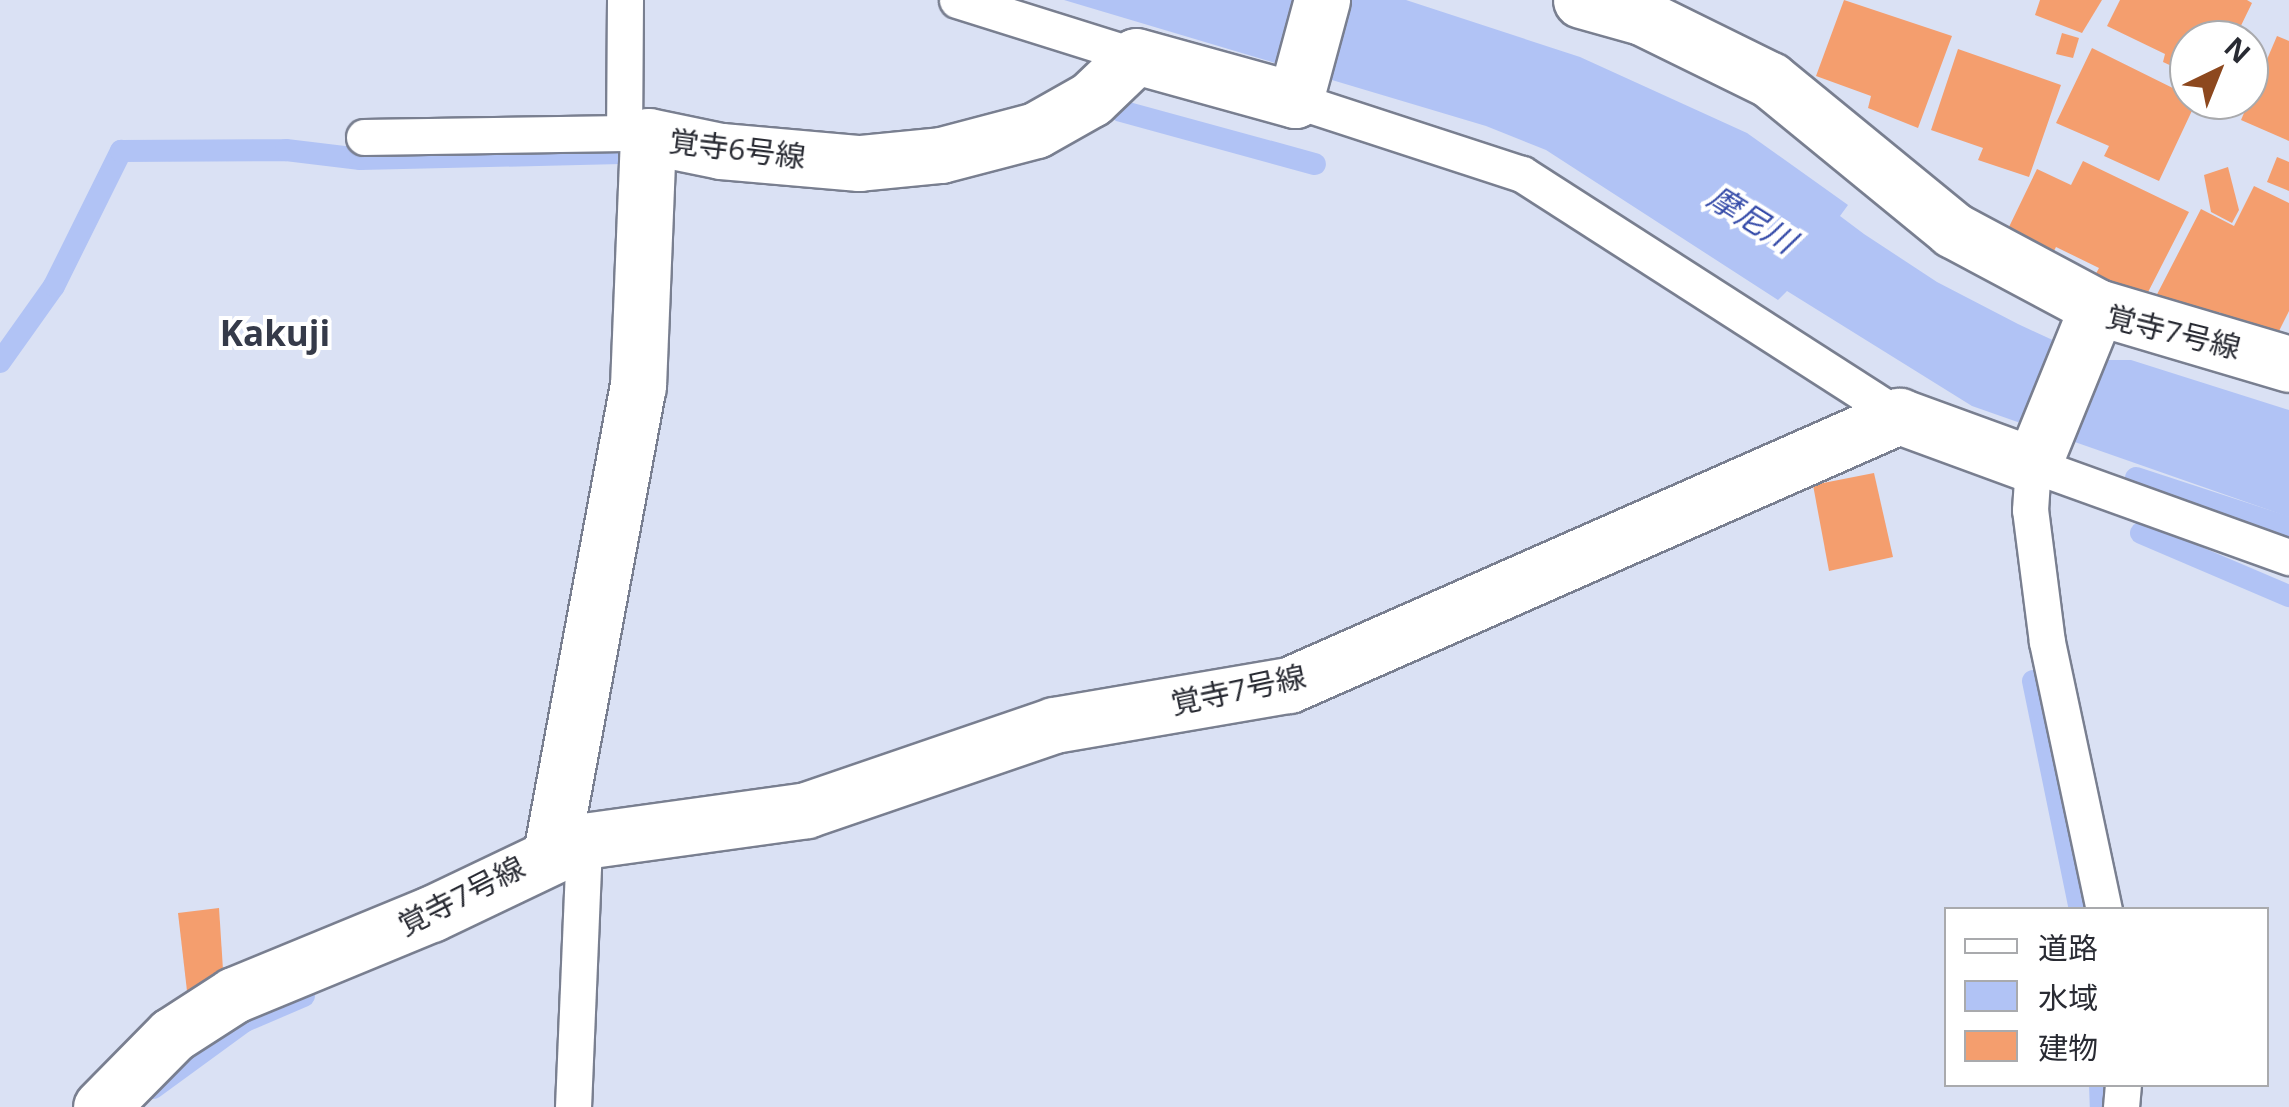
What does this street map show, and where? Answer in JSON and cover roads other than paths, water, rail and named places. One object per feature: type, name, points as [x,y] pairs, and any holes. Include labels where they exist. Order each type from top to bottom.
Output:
[{"type":"street","points":[[1136,56],[1297,90],[1322,0]]},
{"type":"street","points":[[1580,0],[1642,17],[1770,80],[1953,230],[2091,323]]},
{"type":"street","name":"覚寺6号線","points":[[567,847],[638,386],[636,134],[721,151],[858,163],[941,155],[1036,130],[1091,99],[1136,56]]},
{"type":"street","name":"覚寺7号線","points":[[2038,456],[2091,323],[2289,364]]},
{"type":"street","points":[[1899,416],[2038,456]]},
{"type":"street","name":"覚寺7号線","points":[[101,1107],[172,1035],[234,995],[431,914],[567,847],[806,810],[1054,725],[1289,685],[1899,416]]},
{"type":"lane","points":[[364,137],[636,134],[626,0]]},
{"type":"lane","points":[[956,0],[1136,56]]},
{"type":"lane","points":[[1297,90],[1522,174],[1899,416]]},
{"type":"lane","points":[[2103,907],[2047,642],[2030,510],[2038,456],[2289,557]]},
{"type":"lane","points":[[567,847],[573,1107]]},
{"type":"water","name":"摩尼川","points":[[1064,0],[1406,0],[1580,57],[1747,133],[1848,205],[1840,216],[1864,234],[1937,282],[2018,324],[2096,360],[2131,360],[2289,410],[2289,517],[1972,406],[1787,291],[1778,300],[1546,150],[1486,126]]},
{"type":"waterway","points":[[1121,111],[1315,164]]},
{"type":"waterway","points":[[0,362],[54,286],[121,151],[286,150],[360,159],[621,153]]},
{"type":"waterway","points":[[2136,478],[2289,528]]},
{"type":"waterway","points":[[2141,533],[2289,596]]},
{"type":"waterway","points":[[2033,681],[2079,907]]},
{"type":"waterway","points":[[153,1088],[245,1021],[304,996]]},
{"type":"waterway","points":[[2100,1087],[2101,1107]]},
{"type":"district","name":"Kakuji","points":[[275,333]]}]
